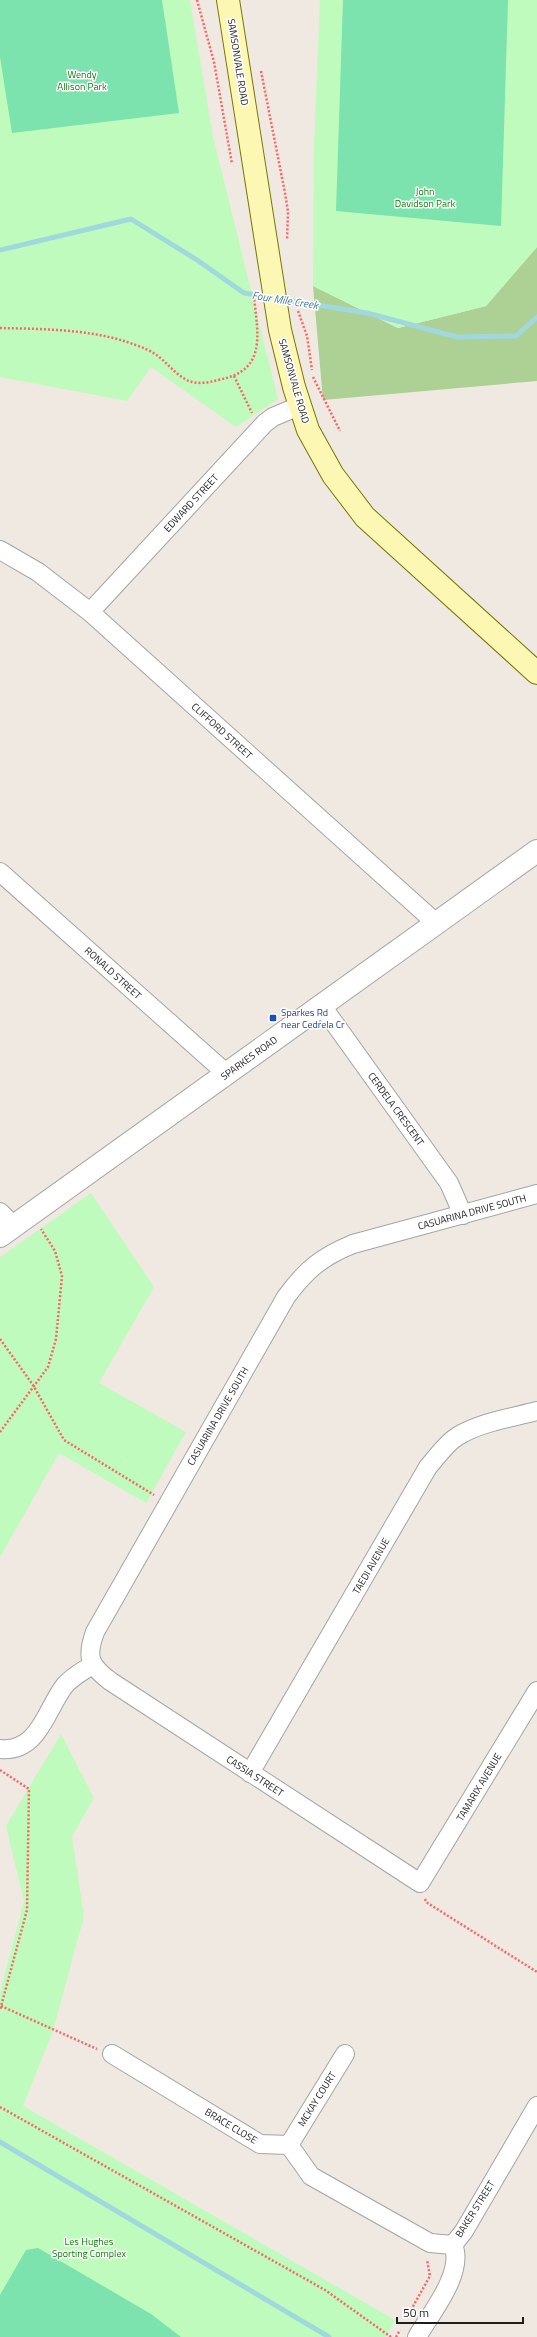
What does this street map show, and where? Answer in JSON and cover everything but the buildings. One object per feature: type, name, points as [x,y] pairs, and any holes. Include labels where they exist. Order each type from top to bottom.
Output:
[{"type":"main road","name":"SAMSONVALE ROAD","points":[[228,0],[277,248],[280,330],[299,406],[323,460],[349,498],[366,517],[537,673]]},
{"type":"street","name":"EDWARD STREET","points":[[90,612],[265,423],[272,417],[299,406]]},
{"type":"street","name":"CLIFFORD STREET","points":[[0,550],[38,572],[90,612],[436,923]]},
{"type":"street","name":"SPARKES ROAD","points":[[5,1225],[32,1214],[537,851]]},
{"type":"street","name":"RONALD STREET","points":[[0,872],[227,1074]]},
{"type":"street","name":"CERDELA CRESCENT","points":[[322,1006],[449,1183],[463,1215]]},
{"type":"street","name":"CASUARINA DRIVE SOUTH","points":[[92,1665],[89,1654],[95,1632],[286,1297],[299,1278],[329,1254],[353,1244],[537,1194]]},
{"type":"street","name":"TAEDI AVENUE","points":[[250,1773],[428,1467],[440,1452],[457,1436],[473,1428],[537,1411]]},
{"type":"street","name":"CASSIA STREET","points":[[92,1665],[110,1681],[420,1883]]},
{"type":"street","points":[[0,1749],[9,1750],[23,1746],[35,1735],[65,1686],[74,1676],[92,1665]]},
{"type":"street","name":"TAMARIX AVENUE","points":[[420,1883],[537,1691]]},
{"type":"street","name":"BRACE CLOSE","points":[[112,2054],[260,2144],[289,2145]]},
{"type":"street","name":"MCKAY COURT","points":[[289,2145],[345,2054]]},
{"type":"street","name":"BAKER STREET","points":[[417,2337],[454,2271],[457,2254],[453,2245],[464,2231],[537,2106]]},
{"type":"street","points":[[289,2145],[311,2176],[430,2242],[453,2245]]},
{"type":"path","points":[[197,0],[214,62],[234,169]]},
{"type":"path","points":[[260,66],[285,193],[288,218],[277,248]]},
{"type":"path","points":[[304,327],[314,380],[340,431]]},
{"type":"path","points":[[0,328],[79,333],[123,341],[154,354],[186,380],[203,383],[234,376],[245,370],[253,360],[258,333]]},
{"type":"path","points":[[234,376],[254,419]]},
{"type":"path","points":[[0,1432],[33,1385],[48,1368],[56,1339],[62,1276],[55,1252],[32,1214]]},
{"type":"path","points":[[0,1339],[33,1385],[59,1433],[69,1444],[169,1503]]},
{"type":"path","points":[[0,1770],[29,1789],[27,1910],[0,2008],[112,2054]]},
{"type":"path","points":[[420,1883],[426,1902],[537,1972]]},
{"type":"path","points":[[0,2107],[325,2290],[391,2337]]},
{"type":"path","points":[[396,2337],[430,2276],[426,2252],[430,2242]]},
{"type":"green space","points":[[0,0],[190,0],[213,137],[278,399],[236,427],[151,367],[127,401],[0,377]]},
{"type":"green space","name":"Wendy Allison Park","points":[[0,0],[162,0],[179,113],[12,133],[0,57]]},
{"type":"green space","name":"John Davidson Park","points":[[320,0],[537,0],[537,247],[486,306],[398,328],[313,286],[314,146]]},
{"type":"green space","points":[[343,0],[508,0],[501,226],[336,211]]},
{"type":"green space","points":[[537,247],[537,381],[323,400],[313,286],[398,328],[486,306]]},
{"type":"green space","points":[[91,1193],[154,1287],[99,1383],[186,1432],[146,1503],[59,1453],[0,1557],[0,1257]]},
{"type":"green space","name":"Les Hughes Sporting Complex","points":[[61,1734],[94,1798],[72,1836],[84,1916],[53,2031],[23,2106],[395,2320],[386,2337],[0,2337],[0,1992],[24,1901],[6,1826]]},
{"type":"green space","points":[[38,2248],[151,2314],[181,2337],[0,2337],[0,2295],[26,2250]]},
{"type":"waterway","name":"Four Mile Creek","points":[[0,250],[131,219],[197,260],[244,293],[270,297]]},
{"type":"waterway","name":"Four Mile Creek","points":[[280,299],[367,313],[457,337],[516,336],[537,317]]},
{"type":"waterway","points":[[0,2142],[329,2337]]},
{"type":"place","name":"Sparkes Rd near Cedrela Cr","points":[[273,1018]]}]
